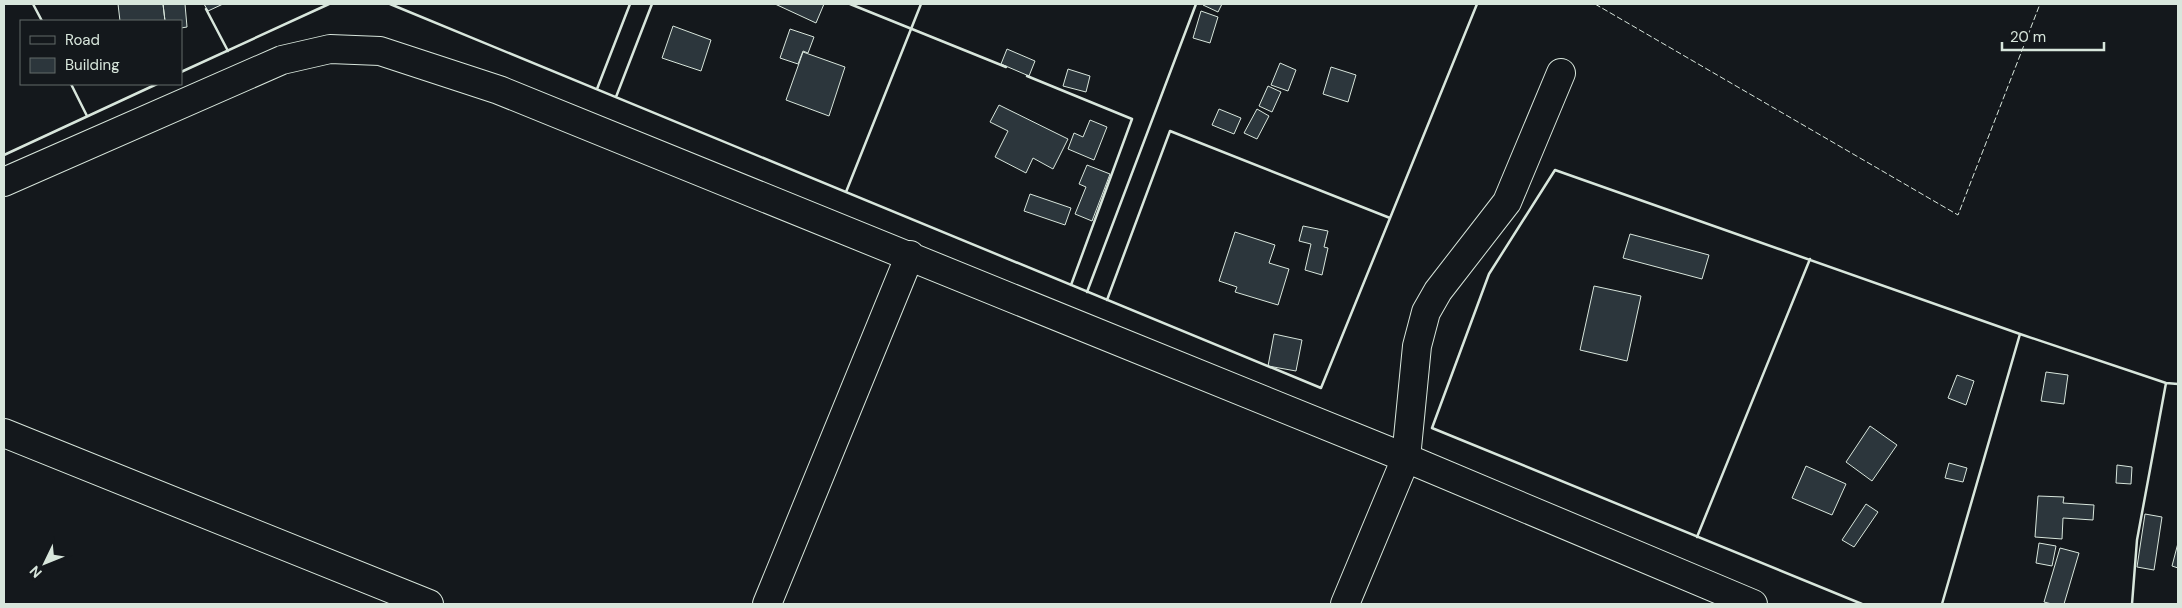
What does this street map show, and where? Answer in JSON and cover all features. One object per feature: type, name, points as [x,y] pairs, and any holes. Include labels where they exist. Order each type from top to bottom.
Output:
[{"type":"street","points":[[4,182],[282,60],[330,49],[380,51],[499,90],[1406,458],[1753,604]]},
{"type":"street","points":[[1345,604],[1406,458],[1417,346],[1426,312],[1438,291],[1507,202],[1561,73]]},
{"type":"street","points":[[767,604],[910,256]]},
{"type":"street","points":[[4,433],[429,604]]},
{"type":"building","points":[[118,4],[163,4],[165,20],[120,20]]},
{"type":"building","points":[[163,4],[185,4],[187,27],[182,28],[182,20],[165,20]]},
{"type":"building","points":[[204,4],[223,4],[208,11]]},
{"type":"building","points":[[775,4],[824,4],[816,23]]},
{"type":"building","points":[[1203,4],[1222,4],[1218,12]]},
{"type":"building","points":[[1201,11],[1218,17],[1210,43],[1193,38]]},
{"type":"building","points":[[673,26],[711,40],[701,71],[662,58]]},
{"type":"building","points":[[790,29],[814,37],[808,53],[803,51],[798,64],[780,58]]},
{"type":"building","points":[[1007,49],[1035,61],[1029,76],[1001,64]]},
{"type":"building","points":[[803,52],[845,67],[829,116],[786,100]]},
{"type":"building","points":[[1280,63],[1296,70],[1288,91],[1271,85]]},
{"type":"building","points":[[1331,67],[1356,75],[1348,102],[1323,94]]},
{"type":"building","points":[[1068,69],[1090,76],[1086,92],[1063,86]]},
{"type":"building","points":[[1268,86],[1281,92],[1272,112],[1259,106]]},
{"type":"building","points":[[999,105],[1068,139],[1053,169],[1033,158],[1026,173],[995,157],[1008,131],[990,122]]},
{"type":"building","points":[[1219,109],[1241,118],[1234,134],[1212,125]]},
{"type":"building","points":[[1257,109],[1269,116],[1257,139],[1244,133]]},
{"type":"building","points":[[1090,120],[1107,127],[1094,160],[1068,149],[1074,133],[1083,137]]},
{"type":"building","points":[[1087,165],[1110,174],[1092,221],[1075,214],[1086,187],[1079,184]]},
{"type":"building","points":[[1030,194],[1071,208],[1065,225],[1024,211]]},
{"type":"building","points":[[1303,226],[1328,231],[1324,247],[1328,248],[1322,275],[1305,270],[1311,244],[1299,241]]},
{"type":"building","points":[[1235,232],[1275,245],[1269,263],[1289,269],[1278,305],[1235,292],[1237,287],[1219,281]]},
{"type":"building","points":[[1630,234],[1709,255],[1702,279],[1623,258]]},
{"type":"building","points":[[1594,286],[1641,296],[1627,361],[1580,350]]},
{"type":"building","points":[[1274,334],[1302,340],[1296,371],[1268,366]]},
{"type":"building","points":[[2046,372],[2068,375],[2064,404],[2041,401]]},
{"type":"building","points":[[1957,375],[1974,381],[1966,405],[1948,398]]},
{"type":"building","points":[[1870,426],[1897,445],[1872,481],[1846,462]]},
{"type":"building","points":[[1949,463],[1967,468],[1963,482],[1945,478]]},
{"type":"building","points":[[2117,465],[2132,467],[2131,484],[2116,483]]},
{"type":"building","points":[[1806,466],[1846,484],[1832,515],[1792,498]]},
{"type":"building","points":[[2038,496],[2064,497],[2063,503],[2094,505],[2093,520],[2063,518],[2062,539],[2035,537]]},
{"type":"building","points":[[1866,504],[1878,512],[1854,547],[1842,540]]},
{"type":"building","points":[[2145,514],[2162,517],[2154,570],[2137,567]]},
{"type":"building","points":[[2039,543],[2056,546],[2052,566],[2036,563]]},
{"type":"building","points":[[2178,543],[2178,568],[2172,566]]},
{"type":"building","points":[[2060,548],[2079,553],[2064,604],[2052,604],[2044,602]]},
{"type":"fence","points":[[1595,4],[1958,215],[2040,4]]},
{"type":"wall","points":[[33,4],[41,20]]},
{"type":"wall","points":[[182,72],[329,4]]},
{"type":"wall","points":[[390,4],[1321,388],[1477,4]]},
{"type":"wall","points":[[597,89],[630,4]]},
{"type":"wall","points":[[616,97],[652,4]]},
{"type":"wall","points":[[850,4],[1006,67]]},
{"type":"wall","points":[[846,192],[921,4]]},
{"type":"wall","points":[[1087,292],[1196,4]]},
{"type":"wall","points":[[206,9],[228,51]]},
{"type":"wall","points":[[1027,76],[1132,119],[1071,285]]},
{"type":"wall","points":[[72,85],[87,116]]},
{"type":"wall","points":[[4,155],[155,85]]},
{"type":"wall","points":[[1107,300],[1170,131],[1390,218]]},
{"type":"wall","points":[[1862,604],[1432,428],[1489,274],[1555,170],[2020,334],[2166,383],[2178,384]]},
{"type":"wall","points":[[1697,537],[1810,259]]},
{"type":"wall","points":[[1942,604],[2020,334]]},
{"type":"wall","points":[[2132,604],[2137,540],[2166,383]]}]
